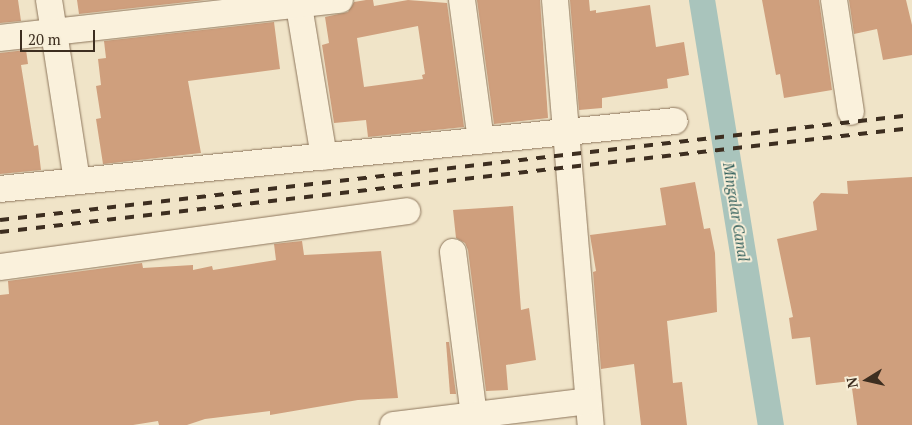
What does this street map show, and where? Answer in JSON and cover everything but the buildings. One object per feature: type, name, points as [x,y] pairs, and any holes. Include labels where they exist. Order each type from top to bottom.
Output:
[{"type":"street","points":[[49,0],[77,181]]},
{"type":"street","points":[[0,38],[53,31],[160,10],[340,0]]},
{"type":"street","points":[[462,0],[481,141]]},
{"type":"street","points":[[394,425],[474,415],[590,413],[554,0]]},
{"type":"street","points":[[834,0],[852,112]]},
{"type":"street","points":[[299,3],[324,157]]},
{"type":"street","points":[[0,189],[675,121]]},
{"type":"street","points":[[0,268],[407,211]]},
{"type":"street","points":[[453,252],[474,415]]},
{"type":"waterway","name":"Mingalar Canal","points":[[702,0],[771,425]]},
{"type":"railway","points":[[0,220],[912,115]]},
{"type":"railway","points":[[0,232],[912,128]]}]
